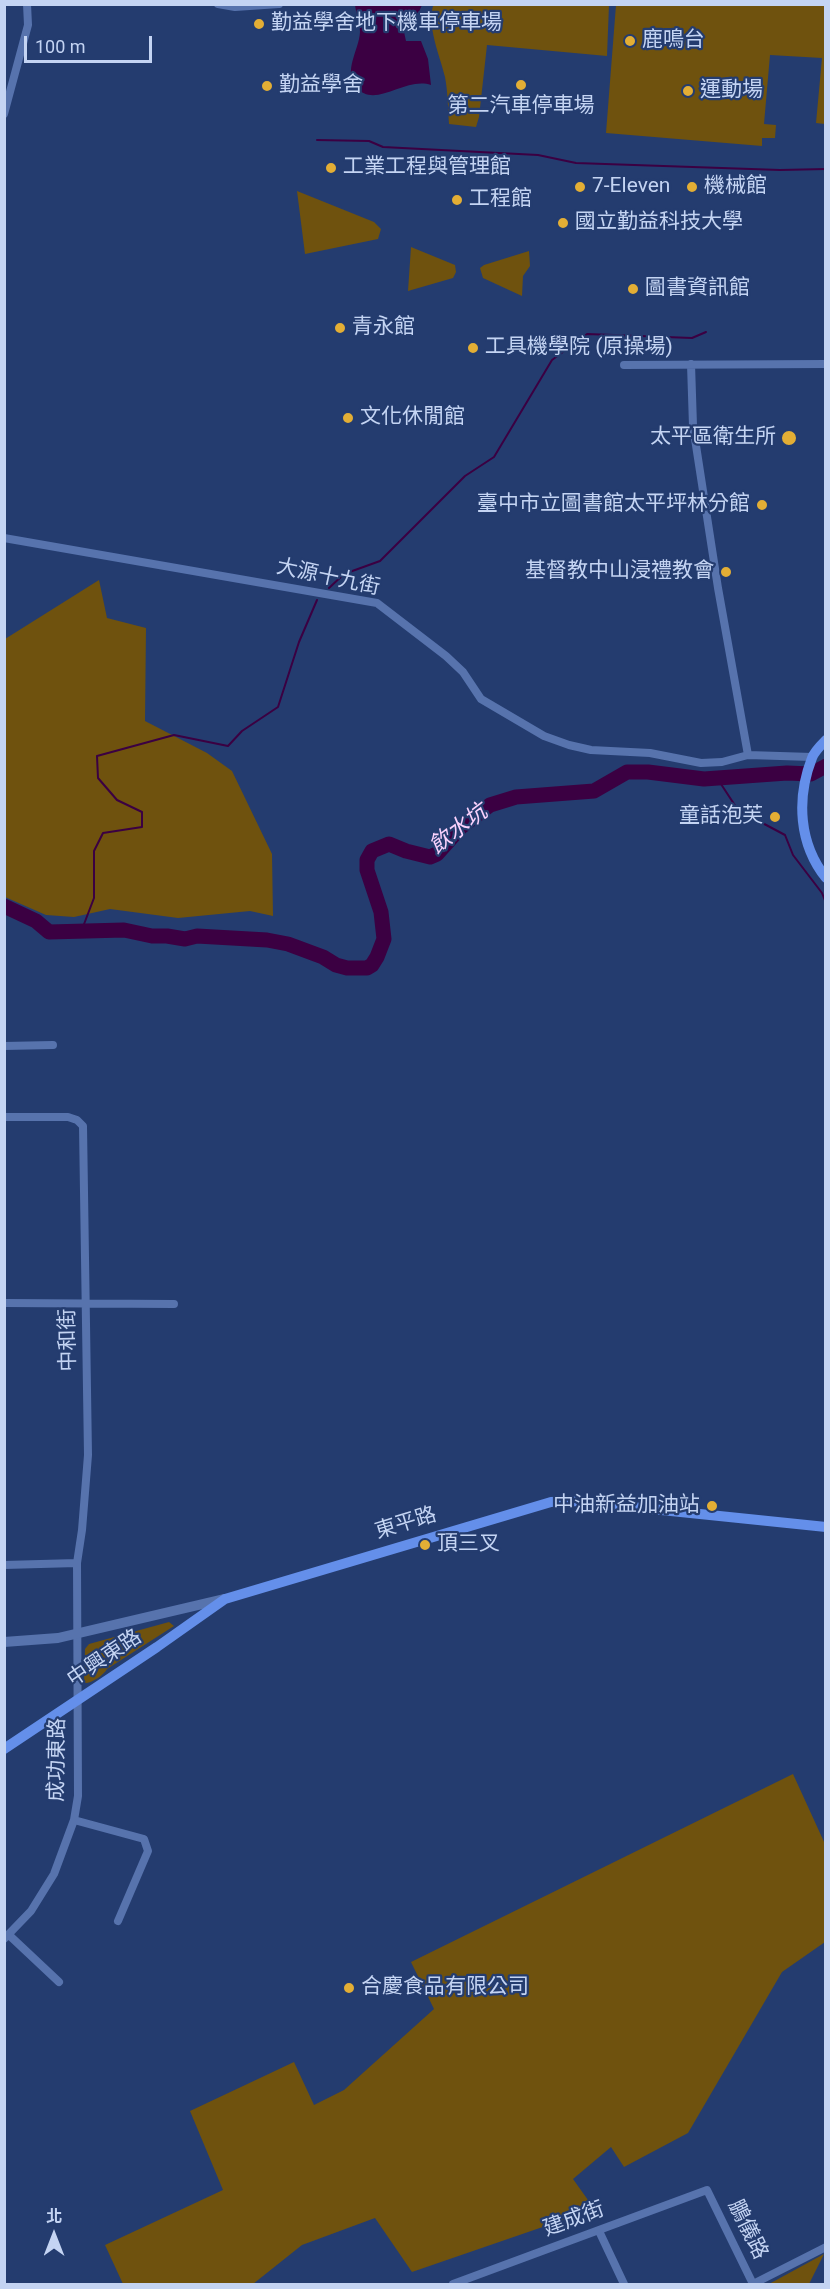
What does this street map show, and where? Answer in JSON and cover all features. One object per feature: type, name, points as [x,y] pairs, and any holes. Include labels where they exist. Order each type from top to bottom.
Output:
[{"type":"main road","points":[[825,740],[812,757],[801,801],[804,836],[811,856],[825,878]]},
{"type":"main road","name":"東平路","points":[[225,1599],[551,1502],[574,1502],[825,1527]]},
{"type":"main road","name":"中興東路","points":[[4,1749],[166,1642],[225,1599]]},
{"type":"street","points":[[4,114],[28,25],[27,4]]},
{"type":"street","points":[[218,4],[234,7],[279,5]]},
{"type":"street","points":[[288,78],[312,82]]},
{"type":"street","points":[[691,364],[693,426],[718,588],[748,755]]},
{"type":"street","points":[[624,365],[825,364]]},
{"type":"street","name":"大源十九街","points":[[4,538],[377,603],[446,656],[463,672],[481,699],[544,736],[591,750],[650,753],[700,763],[722,762],[748,755],[812,757]]},
{"type":"street","points":[[4,1046],[53,1046]]},
{"type":"street","name":"中和街","points":[[4,1117],[68,1117],[77,1120],[83,1126],[88,1476],[77,1563],[79,1633]]},
{"type":"street","points":[[4,1303],[174,1304]]},
{"type":"street","points":[[4,1565],[77,1563]]},
{"type":"street","name":"東平路","points":[[4,1642],[58,1638],[225,1599]]},
{"type":"street","name":"成功東路","points":[[7,1937],[31,1911],[54,1874],[74,1820],[79,1772],[76,1701],[79,1633]]},
{"type":"street","points":[[74,1820],[144,1839],[148,1851],[118,1921]]},
{"type":"street","points":[[7,1937],[59,1982]]},
{"type":"street","name":"建成街","points":[[453,2284],[707,2190]]},
{"type":"street","name":"鵬儀路","points":[[707,2190],[753,2284]]},
{"type":"street","points":[[599,2231],[624,2284]]},
{"type":"street","points":[[753,2284],[825,2247]]},
{"type":"shaded area","points":[[434,4],[609,5],[607,56],[487,45],[476,127],[449,124],[445,77],[432,30]]},
{"type":"shaded area","points":[[355,5],[422,5],[417,16],[416,27],[404,32],[406,41],[421,41],[428,59],[431,85],[421,83],[372,95],[356,87],[351,74],[360,32]]},
{"type":"shaded area","name":"運動場","points":[[616,5],[825,5],[825,124],[816,123],[822,58],[770,55],[764,124],[776,125],[775,138],[762,138],[762,146],[606,133]]},
{"type":"shaded area","points":[[297,191],[374,222],[381,229],[378,239],[305,254]]},
{"type":"shaded area","points":[[411,247],[455,265],[456,272],[453,278],[408,291]]},
{"type":"shaded area","points":[[529,251],[530,266],[523,276],[522,296],[483,278],[480,268],[484,265]]},
{"type":"shaded area","points":[[99,580],[107,618],[146,628],[145,721],[207,753],[232,771],[272,854],[273,916],[250,911],[178,918],[110,909],[74,917],[46,915],[5,897],[5,639]]},
{"type":"shaded area","points":[[169,1622],[174,1626],[107,1669],[97,1679],[84,1683],[85,1649],[89,1644]]},
{"type":"shaded area","points":[[793,1774],[825,1844],[825,1942],[782,1972],[688,2133],[624,2167],[611,2147],[573,2179],[588,2200],[563,2220],[412,2272],[375,2218],[302,2245],[253,2284],[123,2284],[105,2245],[223,2190],[190,2111],[294,2062],[314,2105],[344,2090],[434,2009],[411,1962]]},
{"type":"shaded area","points":[[824,2254],[809,2284],[769,2284]]},
{"type":"waterway","points":[[317,140],[369,141],[383,147],[538,155],[576,163],[780,170],[826,169]]},
{"type":"waterway","points":[[329,588],[344,574],[380,561],[465,476],[494,457],[552,360],[587,334],[692,338],[706,332]]},
{"type":"waterway","points":[[81,932],[94,898],[94,851],[103,833],[142,827],[142,812],[117,800],[98,778],[97,756],[174,735],[228,746],[242,731],[278,707],[299,642],[317,600]]},
{"type":"waterway","name":"飲水坑","points":[[4,906],[36,921],[49,932],[124,930],[152,936],[185,939],[197,936],[267,940],[288,944],[323,957],[336,965],[347,968],[367,968],[377,957],[384,939],[381,912],[367,870],[367,860],[372,851],[389,844],[430,857],[437,854],[461,827],[490,805],[516,797],[594,791],[627,772],[648,772],[704,779],[787,773],[811,774],[826,766]]},
{"type":"waterway","points":[[717,778],[738,810],[785,835],[793,855],[822,893],[826,903]]},
{"type":"place","name":"勤益學舍地下機車停車場","points":[[259,24]]},
{"type":"place","name":"鹿鳴台","points":[[630,41]]},
{"type":"place","name":"第二汽車停車場","points":[[521,85]]},
{"type":"place","name":"勤益學舍","points":[[267,86]]},
{"type":"place","name":"運動場","points":[[688,91]]},
{"type":"place","name":"工業工程與管理館","points":[[331,168]]},
{"type":"place","name":"7-Eleven","points":[[580,187]]},
{"type":"place","name":"機械館","points":[[692,187]]},
{"type":"place","name":"工程館","points":[[457,200]]},
{"type":"place","name":"國立勤益科技大學","points":[[563,223]]},
{"type":"place","name":"圖書資訊館","points":[[633,289]]},
{"type":"place","name":"青永館","points":[[340,328]]},
{"type":"place","name":"工具機學院 (原操場)","points":[[473,348]]},
{"type":"place","name":"文化休閒館","points":[[348,418]]},
{"type":"place","name":"太平區衛生所","points":[[789,438]]},
{"type":"place","name":"臺中市立圖書館太平坪林分館","points":[[762,505]]},
{"type":"place","name":"基督教中山浸禮教會","points":[[726,572]]},
{"type":"place","name":"童話泡芙","points":[[775,817]]},
{"type":"place","name":"中油新益加油站","points":[[712,1506]]},
{"type":"place","name":"頂三叉","points":[[425,1545]]},
{"type":"place","name":"合慶食品有限公司","points":[[349,1988]]}]
